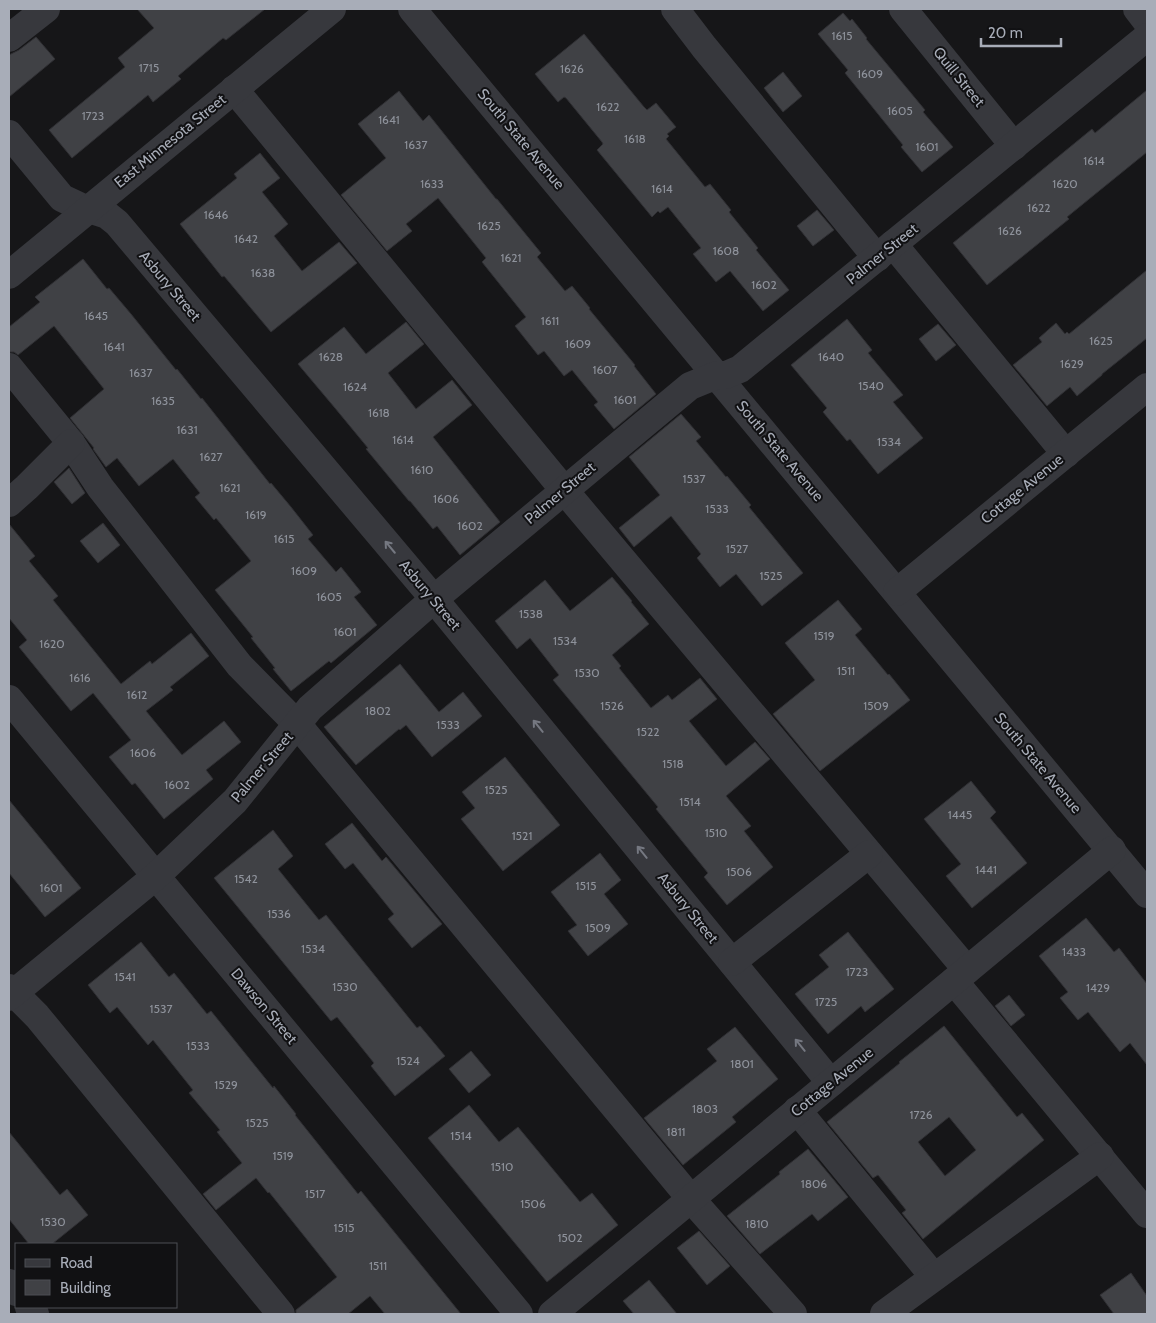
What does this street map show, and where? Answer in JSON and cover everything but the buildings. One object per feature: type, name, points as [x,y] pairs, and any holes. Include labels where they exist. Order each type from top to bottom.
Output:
[{"type":"street","points":[[9,38],[46,9]]},
{"type":"street","name":"East Minnesota Street","points":[[9,275],[332,9]]},
{"type":"street","name":"South State Avenue","points":[[412,9],[1147,894]]},
{"type":"street","points":[[674,9],[710,55],[1066,454]]},
{"type":"street","name":"Quill Street","points":[[903,9],[1014,146]]},
{"type":"street","points":[[1137,9],[1147,22]]},
{"type":"street","name":"Palmer Street","points":[[10,993],[156,876],[235,801],[310,708],[434,599],[690,386],[717,375],[726,375],[740,369],[1147,37]]},
{"type":"street","points":[[234,89],[564,490],[869,854],[961,976],[1147,1214]]},
{"type":"street","name":"Asbury Street","points":[[9,134],[60,196],[69,202],[107,215],[117,223],[434,599],[831,1083]]},
{"type":"street","points":[[9,367],[71,444],[100,487],[240,666],[297,724],[691,1199],[793,1314]]},
{"type":"street","name":"Cottage Avenue","points":[[897,592],[1147,387]]},
{"type":"street","points":[[9,503],[71,444]]},
{"type":"street","name":"Dawson Street","points":[[9,699],[518,1314]]},
{"type":"street","name":"Cottage Avenue","points":[[552,1314],[1112,850]]},
{"type":"street","points":[[732,962],[869,854]]},
{"type":"street","points":[[10,993],[43,1024],[281,1314]]},
{"type":"street","points":[[797,1110],[934,1277]]},
{"type":"street","points":[[884,1314],[1100,1156]]}]
